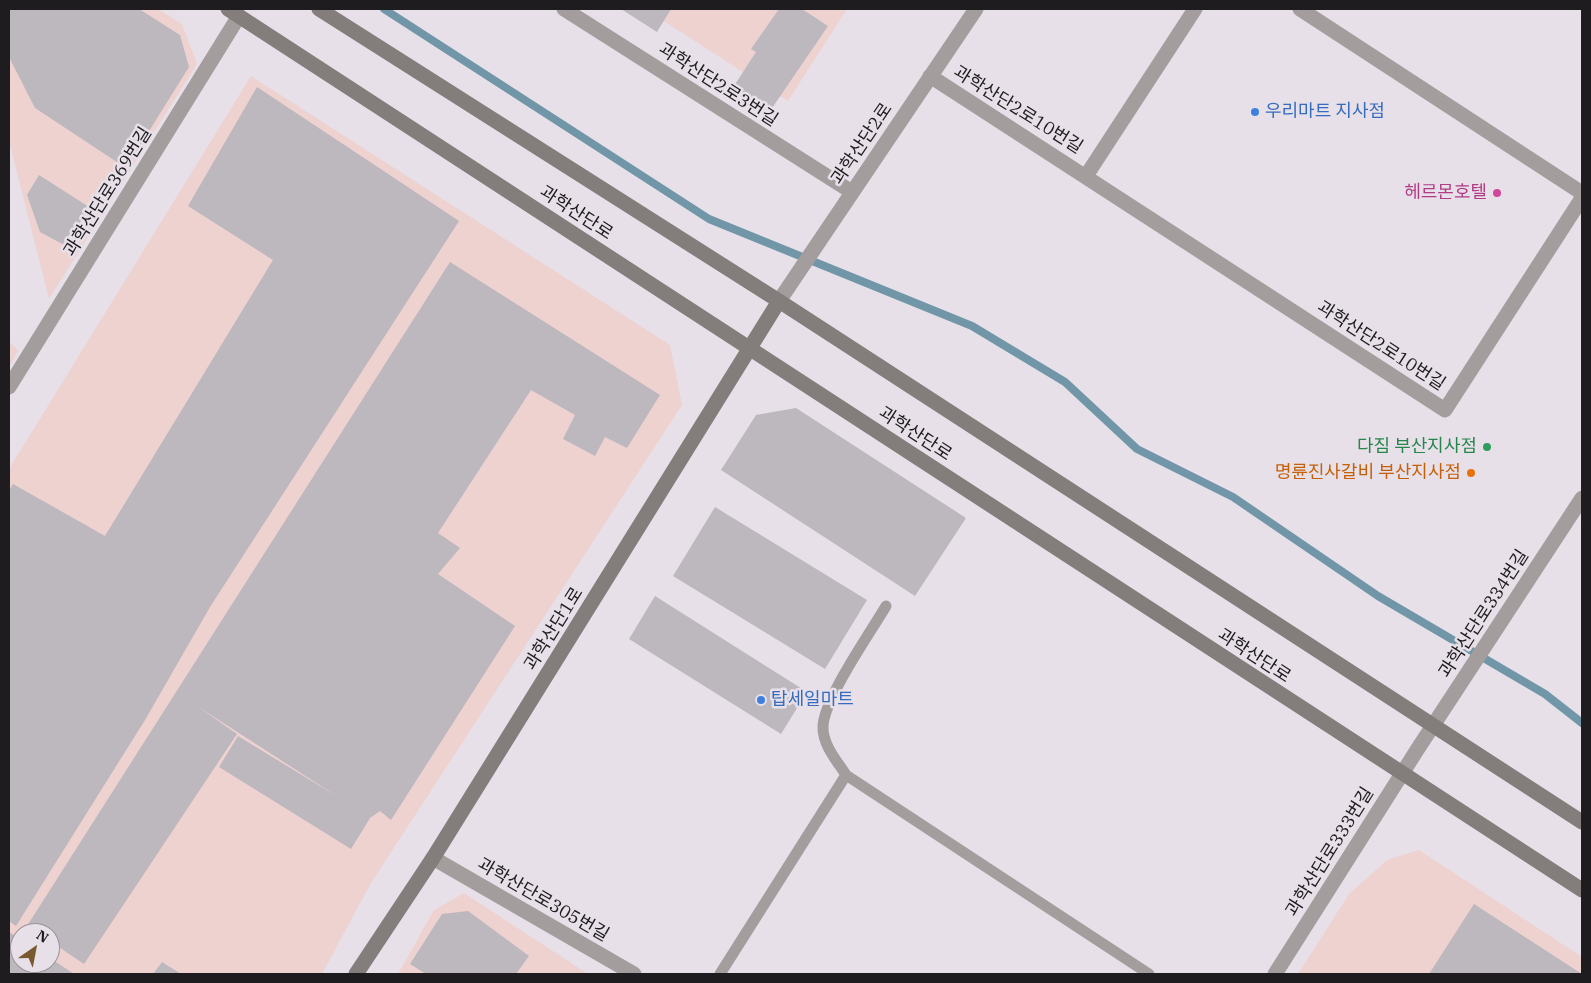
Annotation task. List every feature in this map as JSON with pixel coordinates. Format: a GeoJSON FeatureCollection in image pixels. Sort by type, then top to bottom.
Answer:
{"type":"FeatureCollection","features":[{"type":"Feature","properties":{"kind":"main road","name":"과학산단로"},"geometry":{"type":"LineString","coordinates":[[320,9],[779,301],[1582,822]]}},
{"type":"Feature","properties":{"kind":"main road","name":"과학산단로"},"geometry":{"type":"LineString","coordinates":[[234,12],[1582,890]]}},
{"type":"Feature","properties":{"kind":"main road","name":"과학산단1로"},"geometry":{"type":"LineString","coordinates":[[356,974],[433,858],[751,350],[779,301]]}},
{"type":"Feature","properties":{"kind":"street","name":"과학산단2로3번길"},"geometry":{"type":"LineString","coordinates":[[564,9],[852,192]]}},
{"type":"Feature","properties":{"kind":"street","name":"과학산단2로"},"geometry":{"type":"LineString","coordinates":[[779,301],[976,9]]}},
{"type":"Feature","properties":{"kind":"street","name":"과학산단2로10번길"},"geometry":{"type":"LineString","coordinates":[[1086,176],[1195,9]]}},
{"type":"Feature","properties":{"kind":"street"},"geometry":{"type":"LineString","coordinates":[[1300,9],[1322,15],[1582,193]]}},
{"type":"Feature","properties":{"kind":"street","name":"과학산단로369번길"},"geometry":{"type":"LineString","coordinates":[[9,387],[234,12]]}},
{"type":"Feature","properties":{"kind":"street","name":"과학산단2로10번길"},"geometry":{"type":"LineString","coordinates":[[930,76],[1445,410],[1582,198]]}},
{"type":"Feature","properties":{"kind":"street","name":"과학산단로334번길"},"geometry":{"type":"LineString","coordinates":[[1417,750],[1582,498]]}},
{"type":"Feature","properties":{"kind":"street","name":"과학산단로333번길"},"geometry":{"type":"LineString","coordinates":[[1275,974],[1417,750]]}},
{"type":"Feature","properties":{"kind":"street","name":"과학산단로305번길"},"geometry":{"type":"LineString","coordinates":[[433,858],[634,974]]}},
{"type":"Feature","properties":{"kind":"lane"},"geometry":{"type":"LineString","coordinates":[[886,606],[830,700],[822,726],[825,742],[846,775],[1149,974]]}},
{"type":"Feature","properties":{"kind":"lane"},"geometry":{"type":"LineString","coordinates":[[720,974],[846,775]]}},
{"type":"Feature","properties":{"kind":"shaded area"},"geometry":{"type":"Polygon","coordinates":[[[9,9],[158,9],[182,24],[197,64],[49,299],[9,141],[9,9]]]}},
{"type":"Feature","properties":{"kind":"shaded area"},"geometry":{"type":"Polygon","coordinates":[[[645,9],[847,9],[788,101],[645,9]]]}},
{"type":"Feature","properties":{"kind":"shaded area"},"geometry":{"type":"Polygon","coordinates":[[[251,76],[670,345],[682,405],[371,883],[322,974],[9,974],[9,469],[251,76]]]}},
{"type":"Feature","properties":{"kind":"shaded area"},"geometry":{"type":"Polygon","coordinates":[[[9,341],[18,351],[9,367],[9,341]]]}},
{"type":"Feature","properties":{"kind":"shaded area"},"geometry":{"type":"Polygon","coordinates":[[[1419,850],[1582,957],[1582,974],[1298,974],[1349,894],[1387,860],[1419,850]]]}},
{"type":"Feature","properties":{"kind":"shaded area"},"geometry":{"type":"Polygon","coordinates":[[[464,893],[588,974],[398,974],[434,910],[464,893]]]}},
{"type":"Feature","properties":{"kind":"building"},"geometry":{"type":"Polygon","coordinates":[[[9,9],[139,9],[180,35],[189,67],[126,168],[35,108],[9,57],[9,9]]]}},
{"type":"Feature","properties":{"kind":"building"},"geometry":{"type":"Polygon","coordinates":[[[621,9],[671,9],[657,32],[621,9]]]}},
{"type":"Feature","properties":{"kind":"building"},"geometry":{"type":"Polygon","coordinates":[[[779,9],[802,9],[828,26],[768,114],[732,89],[756,52],[751,49],[779,9]]]}},
{"type":"Feature","properties":{"kind":"building"},"geometry":{"type":"Polygon","coordinates":[[[257,87],[459,221],[210,607],[145,720],[18,923],[12,923],[9,921],[9,491],[13,484],[105,536],[273,260],[188,206],[257,87]]]}},
{"type":"Feature","properties":{"kind":"building"},"geometry":{"type":"Polygon","coordinates":[[[39,175],[89,207],[66,246],[40,232],[27,195],[39,175]]]}},
{"type":"Feature","properties":{"kind":"building"},"geometry":{"type":"Polygon","coordinates":[[[450,262],[660,395],[627,448],[605,437],[595,456],[563,439],[575,415],[531,390],[438,533],[460,548],[438,574],[515,626],[391,820],[380,811],[370,818],[351,849],[219,767],[238,736],[338,797],[197,706],[237,734],[84,964],[60,948],[60,923],[29,923],[450,262]]]}},
{"type":"Feature","properties":{"kind":"building"},"geometry":{"type":"Polygon","coordinates":[[[796,408],[966,518],[915,596],[721,470],[756,415],[796,408]]]}},
{"type":"Feature","properties":{"kind":"building"},"geometry":{"type":"Polygon","coordinates":[[[715,507],[867,600],[825,669],[673,576],[715,507]]]}},
{"type":"Feature","properties":{"kind":"building"},"geometry":{"type":"Polygon","coordinates":[[[655,596],[807,692],[781,734],[629,639],[655,596]]]}},
{"type":"Feature","properties":{"kind":"building"},"geometry":{"type":"Polygon","coordinates":[[[1474,904],[1582,974],[1429,974],[1474,904]]]}},
{"type":"Feature","properties":{"kind":"building"},"geometry":{"type":"Polygon","coordinates":[[[468,911],[529,956],[516,974],[426,974],[410,964],[442,914],[468,911]]]}},
{"type":"Feature","properties":{"kind":"building"},"geometry":{"type":"Polygon","coordinates":[[[9,932],[10,973],[60,973],[60,965],[74,974],[9,974],[9,932]]]}},
{"type":"Feature","properties":{"kind":"building"},"geometry":{"type":"Polygon","coordinates":[[[162,962],[181,974],[153,974],[162,962]]]}},
{"type":"Feature","properties":{"kind":"waterway"},"geometry":{"type":"LineString","coordinates":[[384,9],[709,219],[972,326],[1065,382],[1137,449],[1233,497],[1378,596],[1545,694],[1582,723]]}},
{"type":"Feature","properties":{"kind":"place","name":"우리마트 지사점"},"geometry":{"type":"Point","coordinates":[1255,112]}},
{"type":"Feature","properties":{"kind":"place","name":"헤르몬호텔"},"geometry":{"type":"Point","coordinates":[1497,193]}},
{"type":"Feature","properties":{"kind":"place","name":"다짐 부산지사점"},"geometry":{"type":"Point","coordinates":[1487,447]}},
{"type":"Feature","properties":{"kind":"place","name":"명륜진사갈비 부산지사점"},"geometry":{"type":"Point","coordinates":[1471,473]}},
{"type":"Feature","properties":{"kind":"place","name":"탑세일마트"},"geometry":{"type":"Point","coordinates":[761,700]}}]}
